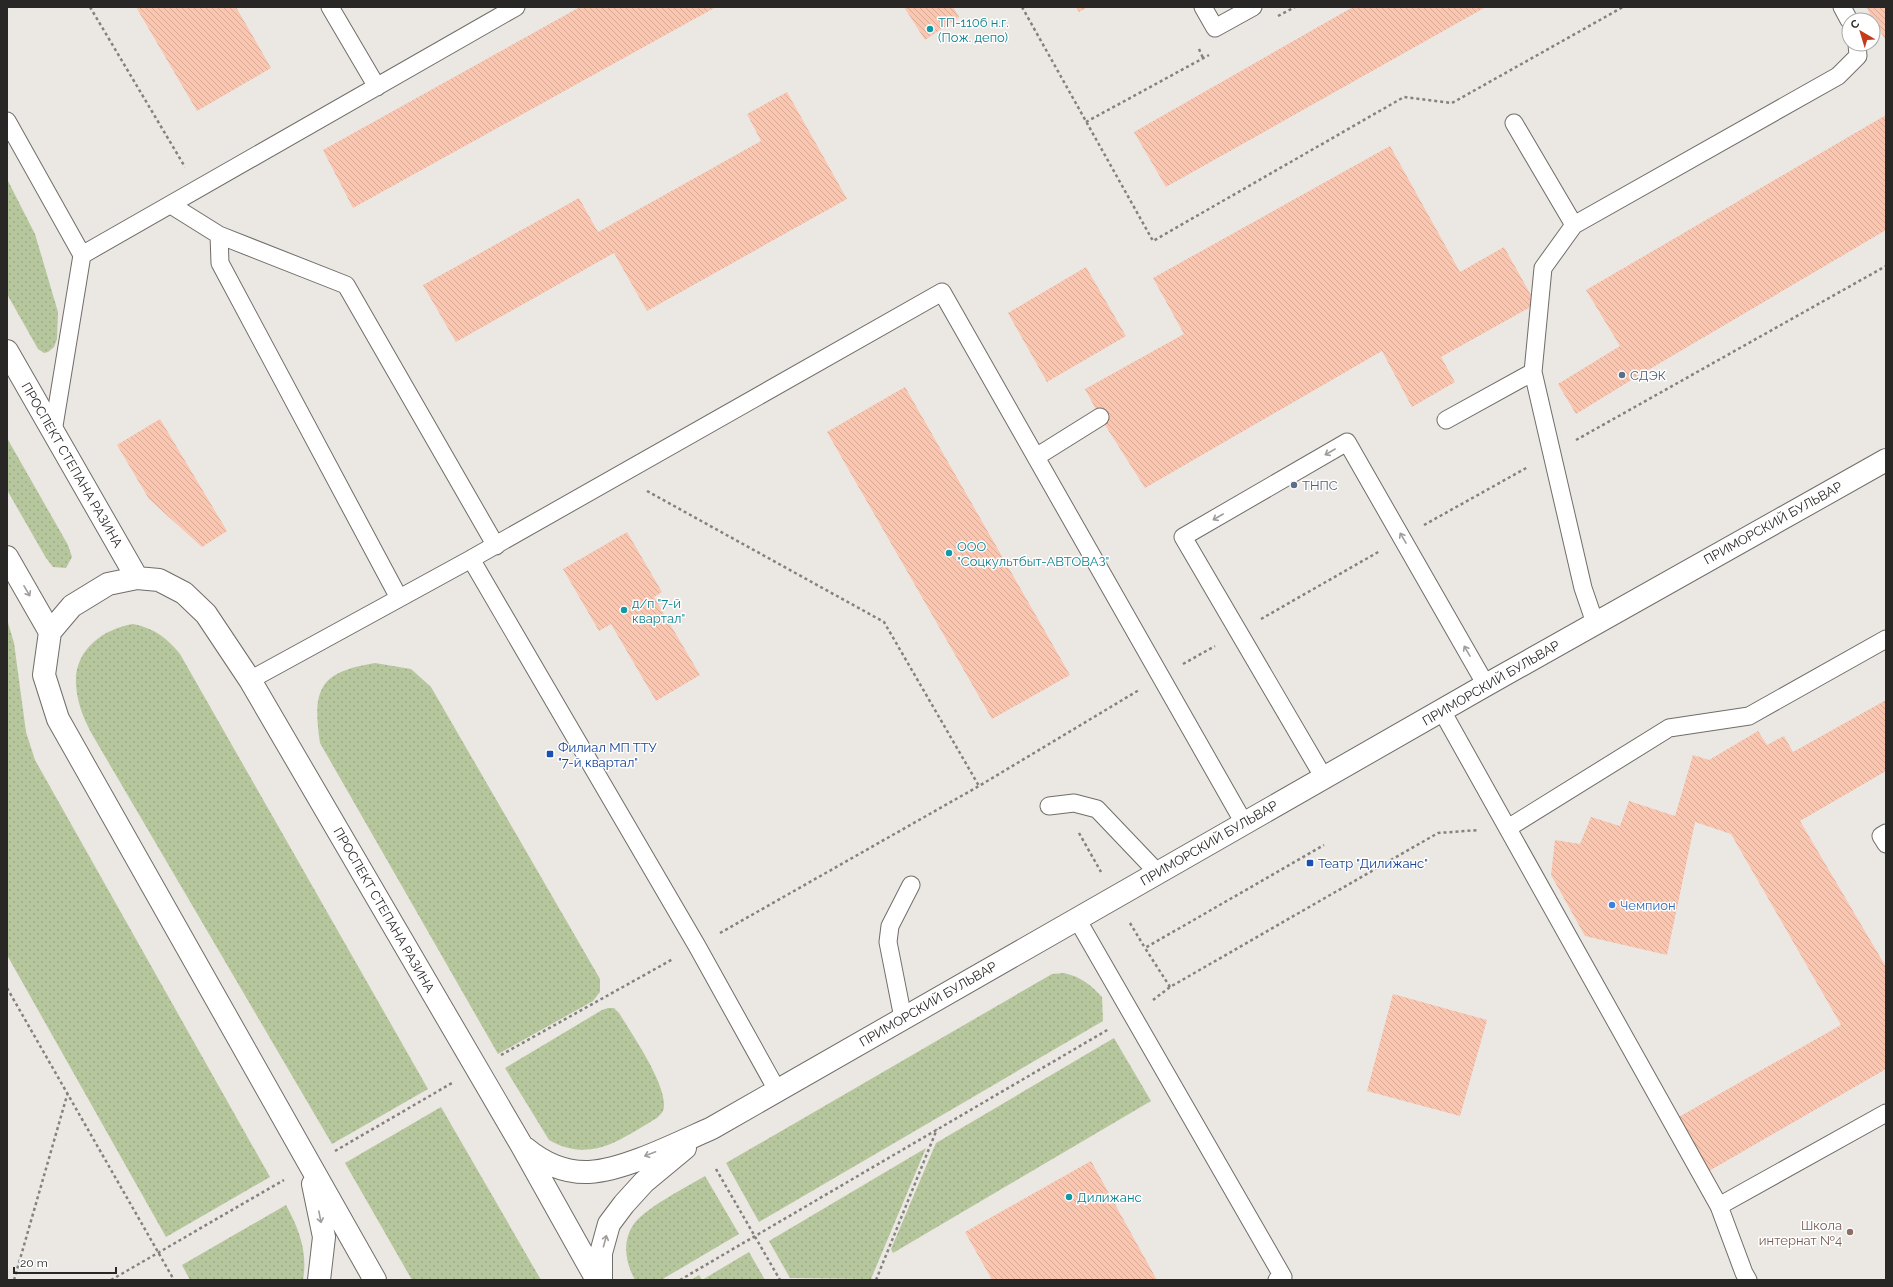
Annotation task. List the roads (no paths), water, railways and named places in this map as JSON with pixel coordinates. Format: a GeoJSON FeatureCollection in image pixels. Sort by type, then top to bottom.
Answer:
{"type":"FeatureCollection","features":[{"type":"Feature","properties":{"kind":"main road","name":"ПРОСПЕКТ СТЕПАНА РАЗИНА"},"geometry":{"type":"LineString","coordinates":[[7,351],[137,578]]}},
{"type":"Feature","properties":{"kind":"main road","name":"ПРИМОРСКИЙ БУЛЬВАР"},"geometry":{"type":"LineString","coordinates":[[522,1146],[539,1159],[558,1168],[588,1172],[614,1167],[650,1155],[712,1128],[1486,685],[1886,460]]}},
{"type":"Feature","properties":{"kind":"main road"},"geometry":{"type":"LineString","coordinates":[[7,557],[50,632],[44,675],[58,719],[375,1280]]}},
{"type":"Feature","properties":{"kind":"main road","name":"ПРОСПЕКТ СТЕПАНА РАЗИНА"},"geometry":{"type":"LineString","coordinates":[[50,632],[72,606],[78,602],[108,584],[137,578],[159,580],[184,593],[206,614],[250,680],[522,1146],[597,1280]]}},
{"type":"Feature","properties":{"kind":"main road"},"geometry":{"type":"LineString","coordinates":[[601,1280],[601,1253],[609,1224],[624,1204],[644,1182],[712,1128]]}},
{"type":"Feature","properties":{"kind":"main road"},"geometry":{"type":"LineString","coordinates":[[310,1165],[324,1237],[318,1280]]}},
{"type":"Feature","properties":{"kind":"lane"},"geometry":{"type":"LineString","coordinates":[[330,7],[377,87]]}},
{"type":"Feature","properties":{"kind":"lane"},"geometry":{"type":"LineString","coordinates":[[82,255],[516,7]]}},
{"type":"Feature","properties":{"kind":"lane"},"geometry":{"type":"LineString","coordinates":[[1203,7],[1215,28],[1253,7]]}},
{"type":"Feature","properties":{"kind":"lane"},"geometry":{"type":"LineString","coordinates":[[1595,623],[1583,588],[1533,372],[1543,268],[1574,224],[1838,76],[1858,56],[1857,52]]}},
{"type":"Feature","properties":{"kind":"lane"},"geometry":{"type":"LineString","coordinates":[[7,121],[82,255],[53,432]]}},
{"type":"Feature","properties":{"kind":"lane"},"geometry":{"type":"LineString","coordinates":[[1514,123],[1574,224]]}},
{"type":"Feature","properties":{"kind":"lane"},"geometry":{"type":"LineString","coordinates":[[171,205],[219,235],[346,285],[496,546]]}},
{"type":"Feature","properties":{"kind":"lane"},"geometry":{"type":"LineString","coordinates":[[219,235],[220,263],[398,598]]}},
{"type":"Feature","properties":{"kind":"lane"},"geometry":{"type":"LineString","coordinates":[[250,680],[398,598],[496,546],[942,292],[1244,823]]}},
{"type":"Feature","properties":{"kind":"lane"},"geometry":{"type":"LineString","coordinates":[[1446,420],[1533,372]]}},
{"type":"Feature","properties":{"kind":"lane"},"geometry":{"type":"LineString","coordinates":[[1036,457],[1100,418]]}},
{"type":"Feature","properties":{"kind":"lane"},"geometry":{"type":"LineString","coordinates":[[1324,778],[1183,537],[1347,442],[1486,685]]}},
{"type":"Feature","properties":{"kind":"lane"},"geometry":{"type":"LineString","coordinates":[[471,560],[697,946],[777,1090]]}},
{"type":"Feature","properties":{"kind":"lane"},"geometry":{"type":"LineString","coordinates":[[1508,828],[1669,728],[1748,716],[1886,638]]}},
{"type":"Feature","properties":{"kind":"lane"},"geometry":{"type":"LineString","coordinates":[[1442,711],[1719,1206],[1748,1280]]}},
{"type":"Feature","properties":{"kind":"lane"},"geometry":{"type":"LineString","coordinates":[[1049,806],[1074,803],[1097,809],[1158,872]]}},
{"type":"Feature","properties":{"kind":"lane"},"geometry":{"type":"LineString","coordinates":[[1886,833],[1881,836],[1886,844]]}},
{"type":"Feature","properties":{"kind":"lane"},"geometry":{"type":"LineString","coordinates":[[903,1018],[888,942],[890,926],[911,885]]}},
{"type":"Feature","properties":{"kind":"lane"},"geometry":{"type":"LineString","coordinates":[[1077,919],[1282,1279]]}},
{"type":"Feature","properties":{"kind":"lane"},"geometry":{"type":"LineString","coordinates":[[1719,1206],[1886,1113]]}},
{"type":"Feature","properties":{"kind":"place","name":"ТП-1106 н.г. (Пож. депо)"},"geometry":{"type":"Point","coordinates":[930,29]}},
{"type":"Feature","properties":{"kind":"place","name":"СДЭК"},"geometry":{"type":"Point","coordinates":[1622,375]}},
{"type":"Feature","properties":{"kind":"place","name":"ТНПС"},"geometry":{"type":"Point","coordinates":[1294,485]}},
{"type":"Feature","properties":{"kind":"place","name":"ООО \"Соцкультбыт-АВТОВАЗ\""},"geometry":{"type":"Point","coordinates":[949,553]}},
{"type":"Feature","properties":{"kind":"place","name":"д/п \"7-й квартал\""},"geometry":{"type":"Point","coordinates":[624,610]}},
{"type":"Feature","properties":{"kind":"place","name":"Филиал МП ТТУ \"7-й квартал\""},"geometry":{"type":"Point","coordinates":[550,754]}},
{"type":"Feature","properties":{"kind":"place","name":"Театр \"Дилижанс\""},"geometry":{"type":"Point","coordinates":[1310,863]}},
{"type":"Feature","properties":{"kind":"place","name":"Чемпион"},"geometry":{"type":"Point","coordinates":[1612,905]}},
{"type":"Feature","properties":{"kind":"place","name":"Дилижанс"},"geometry":{"type":"Point","coordinates":[1069,1197]}},
{"type":"Feature","properties":{"kind":"place","name":"Школа интернат №4"},"geometry":{"type":"Point","coordinates":[1850,1232]}}]}
